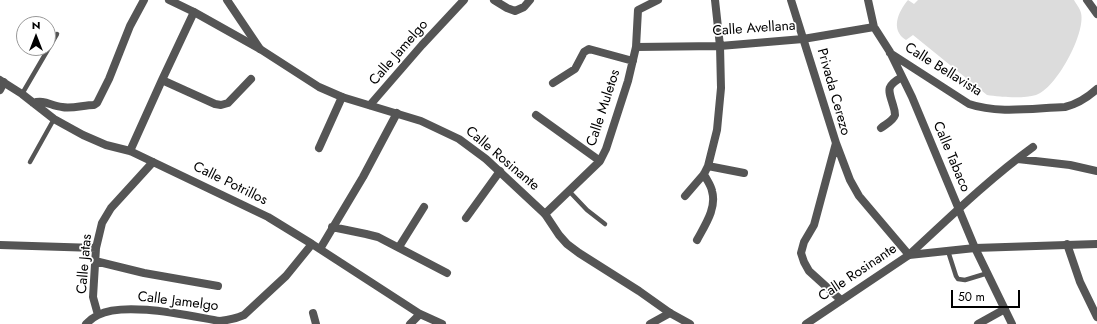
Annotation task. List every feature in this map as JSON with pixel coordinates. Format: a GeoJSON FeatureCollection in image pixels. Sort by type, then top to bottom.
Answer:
{"type":"FeatureCollection","features":[{"type":"Feature","properties":{"kind":"street"},"geometry":{"type":"LineString","coordinates":[[33,103],[45,102],[62,108],[94,105],[97,103],[109,79],[130,26],[144,0]]}},
{"type":"Feature","properties":{"kind":"street"},"geometry":{"type":"LineString","coordinates":[[169,0],[194,12],[260,49]]}},
{"type":"Feature","properties":{"kind":"street","name":"Calle Rosinante"},"geometry":{"type":"LineString","coordinates":[[228,0],[260,49],[319,87],[342,97],[420,120],[459,139],[474,149],[545,214],[559,235],[568,244],[593,263],[639,290],[670,313],[690,324]]}},
{"type":"Feature","properties":{"kind":"street","name":"Calle Jamelgo"},"geometry":{"type":"LineString","coordinates":[[370,105],[422,45],[464,0]]}},
{"type":"Feature","properties":{"kind":"street"},"geometry":{"type":"LineString","coordinates":[[494,0],[507,8],[516,11],[524,7],[530,0]]}},
{"type":"Feature","properties":{"kind":"street","name":"Calle Muletos"},"geometry":{"type":"LineString","coordinates":[[545,214],[600,161],[606,148],[628,81],[636,47],[638,10],[641,7],[658,0]]}},
{"type":"Feature","properties":{"kind":"street"},"geometry":{"type":"LineString","coordinates":[[685,196],[704,174],[708,166],[717,130],[721,88],[720,46],[715,0]]}},
{"type":"Feature","properties":{"kind":"street","name":"Privada Cerezo"},"geometry":{"type":"LineString","coordinates":[[791,0],[836,143],[814,225],[804,242],[802,253],[804,262],[809,271],[841,300]]}},
{"type":"Feature","properties":{"kind":"street","name":"Calle Tabaco"},"geometry":{"type":"LineString","coordinates":[[868,0],[874,27],[890,52],[912,97],[975,248],[1012,324]]}},
{"type":"Feature","properties":{"kind":"street"},"geometry":{"type":"LineString","coordinates":[[1087,0],[1097,14]]}},
{"type":"Feature","properties":{"kind":"street"},"geometry":{"type":"LineString","coordinates":[[130,151],[194,12]]}},
{"type":"Feature","properties":{"kind":"street","name":"Calle Avellana"},"geometry":{"type":"LineString","coordinates":[[636,47],[720,46],[803,39],[874,27]]}},
{"type":"Feature","properties":{"kind":"street"},"geometry":{"type":"LineString","coordinates":[[553,83],[575,68],[585,51],[591,49],[633,61]]}},
{"type":"Feature","properties":{"kind":"street","name":"Calle Bellavista"},"geometry":{"type":"LineString","coordinates":[[890,52],[969,104],[982,108],[994,110],[1065,107],[1074,105],[1086,99],[1097,89]]}},
{"type":"Feature","properties":{"kind":"street"},"geometry":{"type":"LineString","coordinates":[[881,128],[892,120],[895,115],[895,110],[889,93],[889,87],[892,83],[902,77]]}},
{"type":"Feature","properties":{"kind":"street"},"geometry":{"type":"LineString","coordinates":[[162,80],[215,104],[221,105],[228,103],[251,79]]}},
{"type":"Feature","properties":{"kind":"street"},"geometry":{"type":"LineString","coordinates":[[0,90],[2,81]]}},
{"type":"Feature","properties":{"kind":"street","name":"Calle Potrillos"},"geometry":{"type":"LineString","coordinates":[[2,81],[22,94],[54,119],[83,135],[106,145],[130,151],[268,217],[420,314],[442,324]]}},
{"type":"Feature","properties":{"kind":"street"},"geometry":{"type":"LineString","coordinates":[[319,148],[342,97]]}},
{"type":"Feature","properties":{"kind":"street"},"geometry":{"type":"LineString","coordinates":[[320,249],[363,177],[397,113]]}},
{"type":"Feature","properties":{"kind":"street"},"geometry":{"type":"LineString","coordinates":[[536,115],[600,161]]}},
{"type":"Feature","properties":{"kind":"street"},"geometry":{"type":"LineString","coordinates":[[836,143],[850,180],[859,196],[909,255],[958,209],[1033,147]]}},
{"type":"Feature","properties":{"kind":"street"},"geometry":{"type":"LineString","coordinates":[[1018,159],[1063,164],[1097,171]]}},
{"type":"Feature","properties":{"kind":"street","name":"Calle Jatas"},"geometry":{"type":"LineString","coordinates":[[98,315],[93,297],[96,248],[102,223],[111,208],[153,162]]}},
{"type":"Feature","properties":{"kind":"street"},"geometry":{"type":"LineString","coordinates":[[708,166],[744,173]]}},
{"type":"Feature","properties":{"kind":"street"},"geometry":{"type":"LineString","coordinates":[[466,218],[500,172]]}},
{"type":"Feature","properties":{"kind":"street"},"geometry":{"type":"LineString","coordinates":[[697,240],[711,212],[714,200],[712,190],[704,174]]}},
{"type":"Feature","properties":{"kind":"street"},"geometry":{"type":"LineString","coordinates":[[399,247],[424,207]]}},
{"type":"Feature","properties":{"kind":"street"},"geometry":{"type":"LineString","coordinates":[[332,227],[378,237],[447,273]]}},
{"type":"Feature","properties":{"kind":"street","name":"Calle Jamelgo"},"geometry":{"type":"LineString","coordinates":[[86,324],[98,315],[118,310],[136,309],[220,321],[237,318],[244,315],[286,276],[312,244]]}},
{"type":"Feature","properties":{"kind":"street"},"geometry":{"type":"LineString","coordinates":[[1067,244],[1080,282],[1097,317]]}},
{"type":"Feature","properties":{"kind":"street","name":"Calle Rosinante"},"geometry":{"type":"LineString","coordinates":[[806,324],[909,255],[975,248],[1097,244]]}},
{"type":"Feature","properties":{"kind":"street"},"geometry":{"type":"LineString","coordinates":[[0,245],[96,248]]}},
{"type":"Feature","properties":{"kind":"street"},"geometry":{"type":"LineString","coordinates":[[95,261],[144,273],[218,286]]}},
{"type":"Feature","properties":{"kind":"street"},"geometry":{"type":"LineString","coordinates":[[978,324],[1004,309]]}},
{"type":"Feature","properties":{"kind":"street"},"geometry":{"type":"LineString","coordinates":[[313,313],[316,324]]}},
{"type":"Feature","properties":{"kind":"street"},"geometry":{"type":"LineString","coordinates":[[650,324],[670,313]]}},
{"type":"Feature","properties":{"kind":"street"},"geometry":{"type":"LineString","coordinates":[[410,324],[420,314]]}},
{"type":"Feature","properties":{"kind":"lane"},"geometry":{"type":"LineString","coordinates":[[22,94],[57,34]]}},
{"type":"Feature","properties":{"kind":"lane"},"geometry":{"type":"LineString","coordinates":[[30,162],[54,119]]}},
{"type":"Feature","properties":{"kind":"lane"},"geometry":{"type":"LineString","coordinates":[[569,191],[587,210],[605,224]]}},
{"type":"Feature","properties":{"kind":"lane"},"geometry":{"type":"LineString","coordinates":[[948,251],[958,279],[965,280],[988,273]]}},
{"type":"Feature","properties":{"kind":"shaded area"},"geometry":{"type":"Polygon","coordinates":[[[908,0],[914,4],[918,0],[1074,0],[1081,13],[1081,22],[1079,33],[1068,59],[1060,72],[1044,91],[1036,95],[1025,97],[992,96],[987,95],[913,35],[906,40],[901,36],[898,31],[897,21],[901,10],[908,0]]]}}]}
